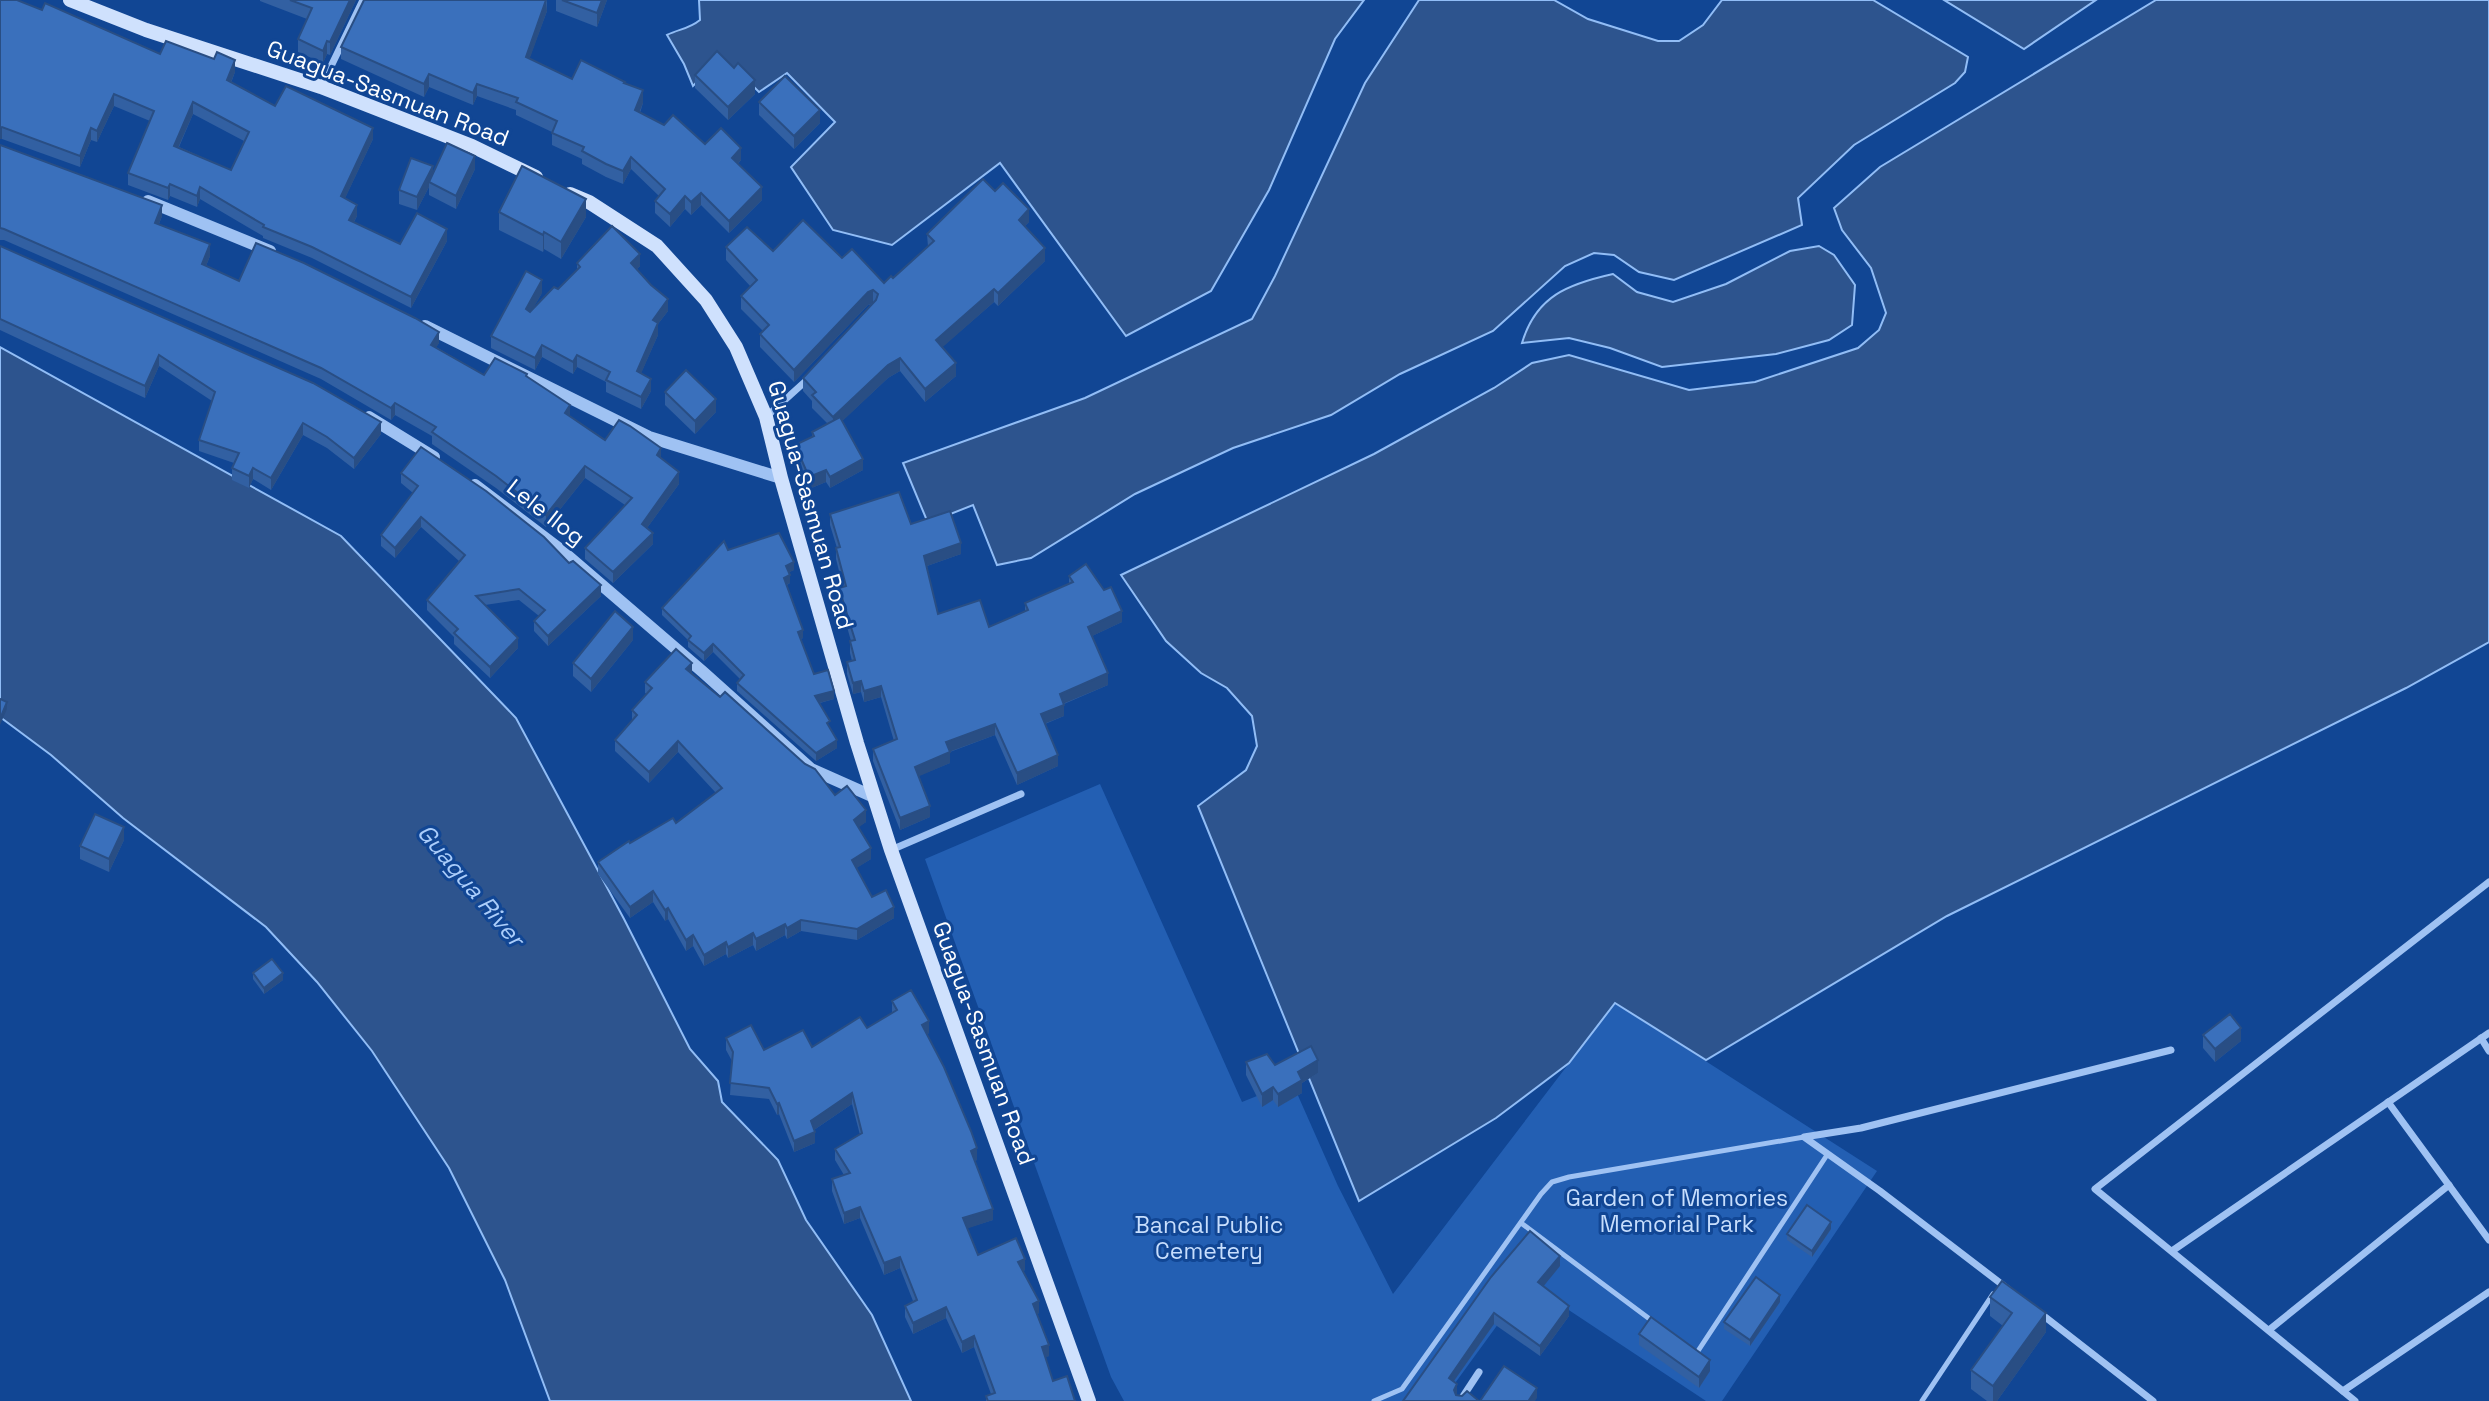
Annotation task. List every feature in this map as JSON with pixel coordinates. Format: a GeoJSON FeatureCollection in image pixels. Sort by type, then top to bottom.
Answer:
{"type":"FeatureCollection","features":[{"type":"Feature","properties":{"kind":"main road","name":"Guagua-Sasmuan Road"},"geometry":{"type":"LineString","coordinates":[[70,0],[146,30],[321,87],[471,146],[589,202],[657,246],[706,300],[736,347],[766,417],[856,743],[891,850],[1088,1401]]}},
{"type":"Feature","properties":{"kind":"street"},"geometry":{"type":"LineString","coordinates":[[321,87],[363,0]]}},
{"type":"Feature","properties":{"kind":"street"},"geometry":{"type":"LineString","coordinates":[[134,196],[283,256]]}},
{"type":"Feature","properties":{"kind":"street"},"geometry":{"type":"LineString","coordinates":[[413,320],[649,437],[781,478]]}},
{"type":"Feature","properties":{"kind":"street"},"geometry":{"type":"LineString","coordinates":[[766,417],[818,368]]}},
{"type":"Feature","properties":{"kind":"street"},"geometry":{"type":"LineString","coordinates":[[363,414],[441,461]]}},
{"type":"Feature","properties":{"kind":"street","name":"Lele Ilog"},"geometry":{"type":"LineString","coordinates":[[461,475],[561,550],[704,672],[811,769],[874,797]]}},
{"type":"Feature","properties":{"kind":"street"},"geometry":{"type":"LineString","coordinates":[[891,850],[1020,794]]}},
{"type":"Feature","properties":{"kind":"street"},"geometry":{"type":"LineString","coordinates":[[2356,1401],[2095,1189],[2489,882]]}},
{"type":"Feature","properties":{"kind":"street"},"geometry":{"type":"LineString","coordinates":[[2172,1251],[2489,1033]]}},
{"type":"Feature","properties":{"kind":"street"},"geometry":{"type":"LineString","coordinates":[[2481,1038],[2489,1051]]}},
{"type":"Feature","properties":{"kind":"street"},"geometry":{"type":"LineString","coordinates":[[1804,1137],[1861,1128],[2171,1050]]}},
{"type":"Feature","properties":{"kind":"street"},"geometry":{"type":"LineString","coordinates":[[2388,1102],[2489,1240]]}},
{"type":"Feature","properties":{"kind":"street"},"geometry":{"type":"LineString","coordinates":[[1804,1137],[1880,1191],[2012,1292]]}},
{"type":"Feature","properties":{"kind":"street"},"geometry":{"type":"LineString","coordinates":[[2269,1330],[2449,1185]]}},
{"type":"Feature","properties":{"kind":"street"},"geometry":{"type":"LineString","coordinates":[[2343,1391],[2489,1292]]}},
{"type":"Feature","properties":{"kind":"street"},"geometry":{"type":"LineString","coordinates":[[2033,1308],[2153,1401]]}},
{"type":"Feature","properties":{"kind":"street"},"geometry":{"type":"LineString","coordinates":[[1460,1401],[1479,1373]]}},
{"type":"Feature","properties":{"kind":"lane"},"geometry":{"type":"LineString","coordinates":[[1374,1401],[1402,1389],[1552,1182],[1804,1137]]}},
{"type":"Feature","properties":{"kind":"lane"},"geometry":{"type":"LineString","coordinates":[[1685,1346],[1696,1354],[1827,1154]]}},
{"type":"Feature","properties":{"kind":"lane"},"geometry":{"type":"LineString","coordinates":[[1521,1223],[1663,1329]]}},
{"type":"Feature","properties":{"kind":"lane"},"geometry":{"type":"LineString","coordinates":[[1922,1401],[2001,1283]]}},
{"type":"Feature","properties":{"kind":"green space"},"geometry":{"type":"Polygon","coordinates":[[[1100,784],[1242,1102],[1292,1082],[1338,1186],[1393,1294],[1615,1003],[1877,1171],[1722,1401],[1706,1401],[1528,1283],[1442,1401],[1124,1401],[1111,1377],[925,859],[1100,784]]]}},
{"type":"Feature","properties":{"kind":"water"},"geometry":{"type":"Polygon","coordinates":[[[699,0],[1364,0],[1335,39],[1269,190],[1211,291],[1126,336],[1000,163],[892,245],[833,230],[791,167],[835,122],[787,73],[759,92],[740,73],[718,60],[693,86],[667,35],[700,20],[699,0]]]}},
{"type":"Feature","properties":{"kind":"water"},"geometry":{"type":"Polygon","coordinates":[[[1419,0],[1554,0],[1588,19],[1658,41],[1679,41],[1703,25],[1722,0],[1873,0],[1968,57],[1965,72],[1955,83],[1854,145],[1798,198],[1802,225],[1674,280],[1639,272],[1614,255],[1594,253],[1565,266],[1493,331],[1400,374],[1331,415],[1233,448],[1135,494],[1031,558],[997,565],[973,505],[928,523],[903,463],[1085,398],[1252,319],[1275,276],[1365,83],[1419,0]]]}},
{"type":"Feature","properties":{"kind":"water"},"geometry":{"type":"Polygon","coordinates":[[[1944,0],[2096,0],[2024,49],[1944,0]]]}},
{"type":"Feature","properties":{"kind":"water"},"geometry":{"type":"Polygon","coordinates":[[[2156,0],[2489,0],[2489,642],[2406,688],[1947,916],[1706,1060],[1615,1003],[1569,1063],[1496,1118],[1359,1201],[1198,806],[1246,770],[1257,746],[1252,716],[1227,688],[1201,673],[1166,641],[1121,575],[1374,454],[1494,388],[1532,363],[1569,355],[1689,390],[1755,382],[1858,348],[1879,330],[1886,313],[1871,268],[1842,230],[1834,208],[1880,167],[2156,0]]]}},
{"type":"Feature","properties":{"kind":"water"},"geometry":{"type":"Polygon","coordinates":[[[1819,246],[1834,255],[1855,285],[1852,325],[1829,340],[1776,354],[1662,367],[1610,348],[1569,338],[1522,343],[1528,327],[1545,303],[1582,282],[1613,274],[1637,292],[1673,302],[1726,284],[1790,251],[1819,246]]]}},
{"type":"Feature","properties":{"kind":"water","name":"Guagua River"},"geometry":{"type":"Polygon","coordinates":[[[0,347],[341,536],[516,718],[690,1049],[718,1081],[722,1102],[778,1160],[806,1220],[872,1315],[911,1401],[550,1401],[505,1280],[449,1168],[372,1051],[317,982],[266,927],[123,818],[51,755],[0,717],[0,347]]]}},
{"type":"Feature","properties":{"kind":"building"},"geometry":{"type":"Polygon","coordinates":[[[0,0],[17,0],[42,10],[45,3],[160,54],[166,41],[214,59],[217,52],[235,60],[227,80],[275,106],[286,86],[373,128],[341,196],[357,205],[349,220],[400,244],[417,213],[447,229],[411,297],[312,247],[263,227],[264,225],[200,187],[197,196],[170,184],[168,188],[128,173],[154,111],[114,94],[97,131],[91,128],[80,156],[0,128],[0,0]],[[193,102],[174,146],[231,170],[249,132],[193,102]]]}},
{"type":"Feature","properties":{"kind":"building"},"geometry":{"type":"Polygon","coordinates":[[[290,0],[350,0],[323,51],[298,39],[312,8],[290,0]]]}},
{"type":"Feature","properties":{"kind":"building"},"geometry":{"type":"Polygon","coordinates":[[[364,0],[546,0],[526,57],[572,79],[581,60],[643,90],[635,110],[664,125],[673,115],[705,144],[721,128],[741,148],[732,158],[762,187],[729,221],[701,193],[691,202],[685,196],[670,214],[655,201],[665,189],[631,157],[623,171],[606,164],[582,151],[584,147],[552,133],[557,121],[516,102],[518,98],[477,84],[473,93],[429,74],[424,84],[341,47],[364,0]]]}},
{"type":"Feature","properties":{"kind":"building"},"geometry":{"type":"Polygon","coordinates":[[[562,0],[602,0],[597,13],[562,0]]]}},
{"type":"Feature","properties":{"kind":"building"},"geometry":{"type":"Polygon","coordinates":[[[717,51],[734,68],[738,63],[755,80],[728,107],[695,75],[717,51]]]}},
{"type":"Feature","properties":{"kind":"building"},"geometry":{"type":"Polygon","coordinates":[[[785,76],[820,110],[794,136],[759,102],[785,76]]]}},
{"type":"Feature","properties":{"kind":"building"},"geometry":{"type":"Polygon","coordinates":[[[447,143],[475,156],[456,196],[429,182],[447,143]]]}},
{"type":"Feature","properties":{"kind":"building"},"geometry":{"type":"Polygon","coordinates":[[[0,145],[162,205],[155,223],[210,244],[202,264],[239,281],[256,243],[304,263],[415,318],[439,332],[431,345],[484,375],[495,358],[527,374],[526,376],[570,405],[565,413],[605,440],[619,420],[630,426],[661,448],[657,455],[679,472],[642,524],[653,533],[613,572],[585,548],[632,498],[585,466],[546,515],[432,432],[436,427],[395,403],[391,408],[321,368],[0,228],[0,145]]]}},
{"type":"Feature","properties":{"kind":"building"},"geometry":{"type":"Polygon","coordinates":[[[411,158],[433,166],[417,197],[399,190],[411,158]]]}},
{"type":"Feature","properties":{"kind":"building"},"geometry":{"type":"Polygon","coordinates":[[[522,166],[586,199],[561,242],[499,212],[522,166]]]}},
{"type":"Feature","properties":{"kind":"building"},"geometry":{"type":"Polygon","coordinates":[[[983,179],[995,191],[1003,183],[1029,209],[1019,220],[1045,248],[998,293],[994,289],[936,340],[956,363],[925,389],[900,358],[888,365],[833,417],[812,395],[816,392],[803,378],[876,300],[878,294],[873,290],[868,292],[794,370],[760,334],[769,325],[741,296],[757,280],[726,247],[747,227],[773,251],[803,220],[842,258],[852,249],[884,283],[934,241],[927,234],[983,179]]]}},
{"type":"Feature","properties":{"kind":"building"},"geometry":{"type":"Polygon","coordinates":[[[612,226],[640,254],[631,263],[668,299],[653,320],[658,323],[637,371],[651,379],[641,397],[606,380],[610,372],[577,355],[573,362],[542,345],[535,358],[491,336],[526,271],[542,280],[526,309],[530,312],[554,287],[558,289],[580,267],[577,263],[612,226]]]}},
{"type":"Feature","properties":{"kind":"building"},"geometry":{"type":"Polygon","coordinates":[[[0,246],[313,383],[381,422],[354,458],[303,423],[271,478],[253,468],[249,476],[232,468],[239,453],[199,440],[215,392],[159,355],[145,386],[0,319],[0,246]]]}},
{"type":"Feature","properties":{"kind":"building"},"geometry":{"type":"Polygon","coordinates":[[[686,370],[716,399],[695,421],[665,392],[686,370]]]}},
{"type":"Feature","properties":{"kind":"building"},"geometry":{"type":"Polygon","coordinates":[[[840,417],[863,459],[830,477],[826,470],[809,477],[795,445],[814,436],[812,432],[840,417]]]}},
{"type":"Feature","properties":{"kind":"building"},"geometry":{"type":"Polygon","coordinates":[[[421,447],[486,491],[544,537],[569,563],[573,561],[601,585],[548,636],[534,621],[545,610],[519,589],[476,596],[518,638],[490,667],[454,633],[458,629],[427,600],[465,555],[421,517],[395,548],[381,535],[418,486],[401,473],[421,447]]]}},
{"type":"Feature","properties":{"kind":"building"},"geometry":{"type":"Polygon","coordinates":[[[899,492],[911,524],[950,511],[961,543],[924,556],[938,614],[980,600],[989,627],[1028,610],[1025,603],[1073,582],[1069,576],[1086,564],[1104,590],[1111,587],[1122,611],[1088,627],[1108,673],[1060,694],[1064,705],[1041,714],[1058,755],[1017,773],[995,724],[946,742],[950,752],[915,767],[930,806],[900,818],[873,749],[897,739],[881,686],[864,691],[861,681],[853,683],[847,662],[855,660],[850,641],[855,640],[839,588],[846,586],[836,548],[840,547],[830,514],[899,492]]]}},
{"type":"Feature","properties":{"kind":"building"},"geometry":{"type":"Polygon","coordinates":[[[779,533],[794,562],[786,566],[790,575],[784,578],[803,630],[798,632],[814,674],[828,670],[834,691],[815,696],[830,721],[827,723],[837,740],[816,753],[737,683],[744,675],[713,644],[704,653],[688,640],[691,636],[662,608],[724,541],[728,550],[779,533]]]}},
{"type":"Feature","properties":{"kind":"building"},"geometry":{"type":"Polygon","coordinates":[[[615,611],[633,627],[591,679],[573,663],[615,611]]]}},
{"type":"Feature","properties":{"kind":"building"},"geometry":{"type":"Polygon","coordinates":[[[676,649],[692,663],[686,669],[720,697],[725,692],[805,764],[815,769],[835,795],[847,786],[866,810],[854,820],[871,848],[852,860],[872,897],[886,890],[894,907],[857,929],[801,920],[787,928],[785,924],[756,939],[753,933],[728,947],[726,942],[704,955],[693,935],[686,940],[668,908],[665,910],[653,891],[630,907],[598,862],[629,841],[630,843],[673,818],[676,823],[722,788],[678,741],[649,772],[615,740],[637,715],[632,710],[652,688],[645,682],[676,649]]]}},
{"type":"Feature","properties":{"kind":"building"},"geometry":{"type":"Polygon","coordinates":[[[0,699],[7,702],[0,719],[0,699]]]}},
{"type":"Feature","properties":{"kind":"building"},"geometry":{"type":"Polygon","coordinates":[[[95,814],[124,827],[109,859],[80,846],[95,814]]]}},
{"type":"Feature","properties":{"kind":"building"},"geometry":{"type":"Polygon","coordinates":[[[272,959],[283,973],[264,988],[253,973],[272,959]]]}},
{"type":"Feature","properties":{"kind":"building"},"geometry":{"type":"Polygon","coordinates":[[[911,990],[929,1021],[922,1025],[944,1067],[971,1131],[977,1148],[971,1151],[993,1209],[963,1218],[978,1255],[1016,1238],[1025,1259],[1018,1262],[1039,1301],[1033,1304],[1049,1345],[1042,1347],[1053,1381],[1067,1376],[1075,1401],[988,1401],[986,1396],[995,1393],[974,1336],[962,1342],[946,1307],[913,1323],[905,1306],[917,1300],[900,1257],[884,1263],[860,1207],[844,1213],[832,1179],[850,1173],[835,1149],[862,1133],[852,1093],[811,1121],[815,1132],[794,1141],[779,1103],[777,1104],[769,1088],[730,1083],[733,1052],[726,1038],[751,1025],[764,1050],[803,1030],[812,1047],[860,1017],[867,1028],[897,1010],[892,1001],[911,990]]]}},
{"type":"Feature","properties":{"kind":"building"},"geometry":{"type":"Polygon","coordinates":[[[2230,1014],[2241,1028],[2215,1049],[2203,1035],[2230,1014]]]}},
{"type":"Feature","properties":{"kind":"building"},"geometry":{"type":"Polygon","coordinates":[[[1311,1046],[1318,1060],[1298,1072],[1302,1080],[1278,1094],[1273,1087],[1262,1094],[1246,1062],[1267,1054],[1275,1065],[1311,1046]]]}},
{"type":"Feature","properties":{"kind":"building"},"geometry":{"type":"Polygon","coordinates":[[[1807,1205],[1831,1222],[1812,1251],[1787,1234],[1807,1205]]]}},
{"type":"Feature","properties":{"kind":"building"},"geometry":{"type":"Polygon","coordinates":[[[1530,1231],[1560,1256],[1538,1282],[1569,1306],[1540,1346],[1494,1313],[1449,1378],[1457,1384],[1454,1390],[1456,1395],[1462,1396],[1467,1391],[1479,1401],[1403,1401],[1491,1277],[1530,1231]]]}},
{"type":"Feature","properties":{"kind":"building"},"geometry":{"type":"Polygon","coordinates":[[[1756,1277],[1780,1295],[1750,1340],[1724,1322],[1756,1277]]]}},
{"type":"Feature","properties":{"kind":"building"},"geometry":{"type":"Polygon","coordinates":[[[2002,1281],[2046,1313],[1993,1386],[1971,1370],[2012,1313],[1990,1297],[2002,1281]]]}},
{"type":"Feature","properties":{"kind":"building"},"geometry":{"type":"Polygon","coordinates":[[[1651,1317],[1710,1360],[1699,1377],[1639,1334],[1651,1317]]]}},
{"type":"Feature","properties":{"kind":"building"},"geometry":{"type":"Polygon","coordinates":[[[1504,1366],[1537,1388],[1530,1401],[1480,1401],[1504,1366]]]}},
{"type":"Feature","properties":{"kind":"park label","name":"Garden of Memories Memorial Park"},"geometry":{"type":"Point","coordinates":[1677,1211]}},
{"type":"Feature","properties":{"kind":"park label","name":"Bancal Public Cemetery"},"geometry":{"type":"Point","coordinates":[1209,1238]}}]}
